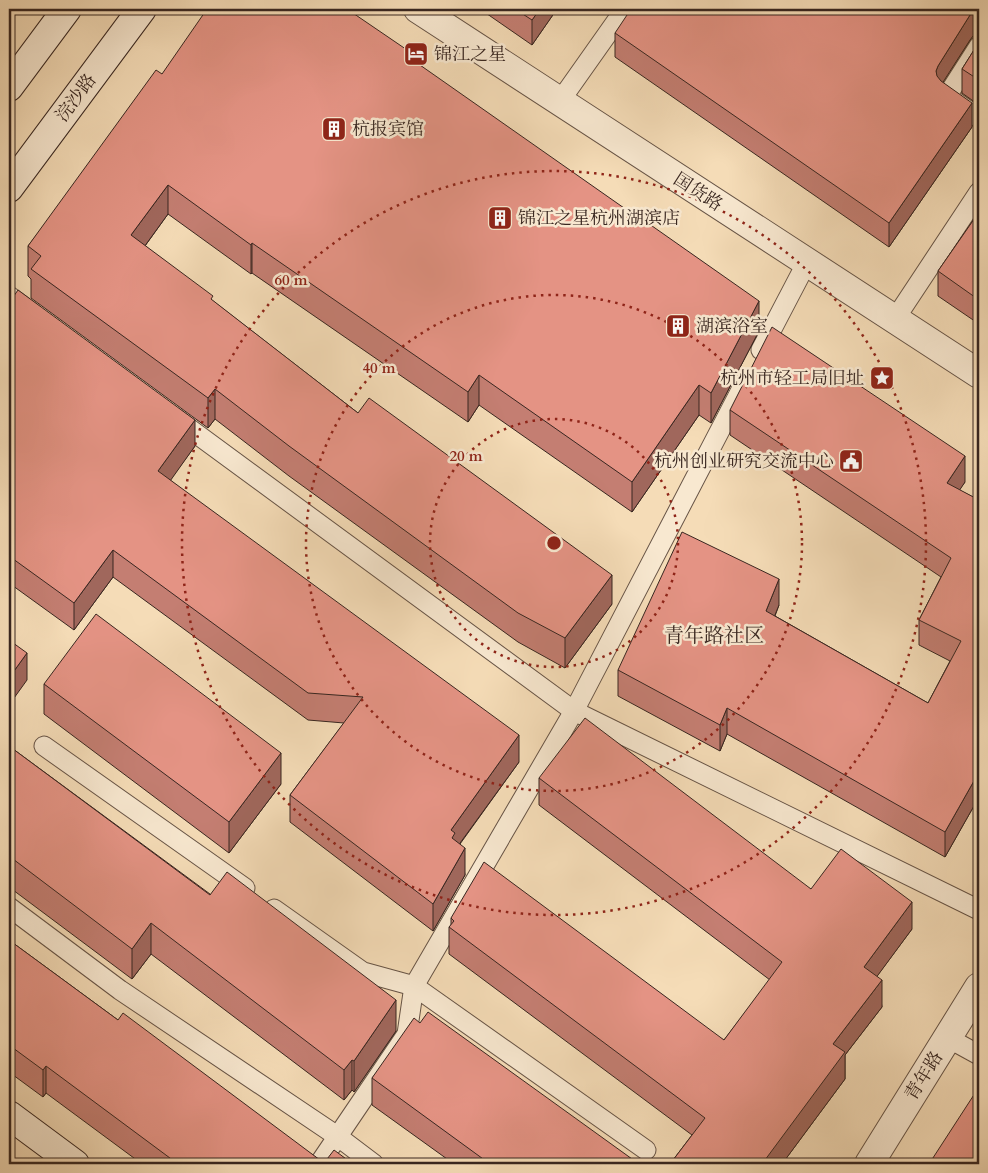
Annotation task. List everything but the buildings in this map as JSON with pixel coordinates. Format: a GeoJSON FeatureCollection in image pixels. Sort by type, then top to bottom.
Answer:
{"type":"FeatureCollection","features":[{"type":"Feature","properties":{"kind":"street"},"geometry":{"type":"LineString","coordinates":[[9,86],[66,9]]}},
{"type":"Feature","properties":{"kind":"street","name":"浣沙路"},"geometry":{"type":"LineString","coordinates":[[9,188],[142,9]]}},
{"type":"Feature","properties":{"kind":"street","name":"国货路"},"geometry":{"type":"LineString","coordinates":[[418,9],[979,374]]}},
{"type":"Feature","properties":{"kind":"street","name":"青年路"},"geometry":{"type":"LineString","coordinates":[[869,1164],[979,987]]}},
{"type":"Feature","properties":{"kind":"street"},"geometry":{"type":"LineString","coordinates":[[9,1115],[75,1164]]}},
{"type":"Feature","properties":{"kind":"lane"},"geometry":{"type":"LineString","coordinates":[[560,101],[625,9]]}},
{"type":"Feature","properties":{"kind":"lane"},"geometry":{"type":"LineString","coordinates":[[979,46],[947,96],[979,118]]}},
{"type":"Feature","properties":{"kind":"lane"},"geometry":{"type":"LineString","coordinates":[[895,319],[979,192]]}},
{"type":"Feature","properties":{"kind":"lane"},"geometry":{"type":"LineString","coordinates":[[318,1164],[407,1034],[414,986],[574,711],[807,262]]}},
{"type":"Feature","properties":{"kind":"lane"},"geometry":{"type":"LineString","coordinates":[[9,296],[48,324]]}},
{"type":"Feature","properties":{"kind":"lane"},"geometry":{"type":"LineString","coordinates":[[157,405],[574,711],[979,910]]}},
{"type":"Feature","properties":{"kind":"lane"},"geometry":{"type":"LineString","coordinates":[[44,746],[363,972],[414,986],[646,1150]]}},
{"type":"Feature","properties":{"kind":"lane"},"geometry":{"type":"LineString","coordinates":[[9,907],[120,990],[337,1136],[374,1164]]}},
{"type":"Feature","properties":{"kind":"lane"},"geometry":{"type":"LineString","coordinates":[[948,1038],[979,1055]]}},
{"type":"Feature","properties":{"kind":"place","name":"锦江之星"},"geometry":{"type":"Point","coordinates":[416,54]}},
{"type":"Feature","properties":{"kind":"place","name":"杭报宾馆"},"geometry":{"type":"Point","coordinates":[334,129]}},
{"type":"Feature","properties":{"kind":"place","name":"锦江之星杭州湖滨店"},"geometry":{"type":"Point","coordinates":[500,218]}},
{"type":"Feature","properties":{"kind":"place","name":"湖滨浴室"},"geometry":{"type":"Point","coordinates":[678,326]}},
{"type":"Feature","properties":{"kind":"place","name":"杭州市轻工局旧址"},"geometry":{"type":"Point","coordinates":[882,378]}},
{"type":"Feature","properties":{"kind":"place","name":"杭州创业研究交流中心"},"geometry":{"type":"Point","coordinates":[851,461]}},
{"type":"Feature","properties":{"kind":"district","name":"青年路社区"},"geometry":{"type":"Point","coordinates":[714,635]}}]}
